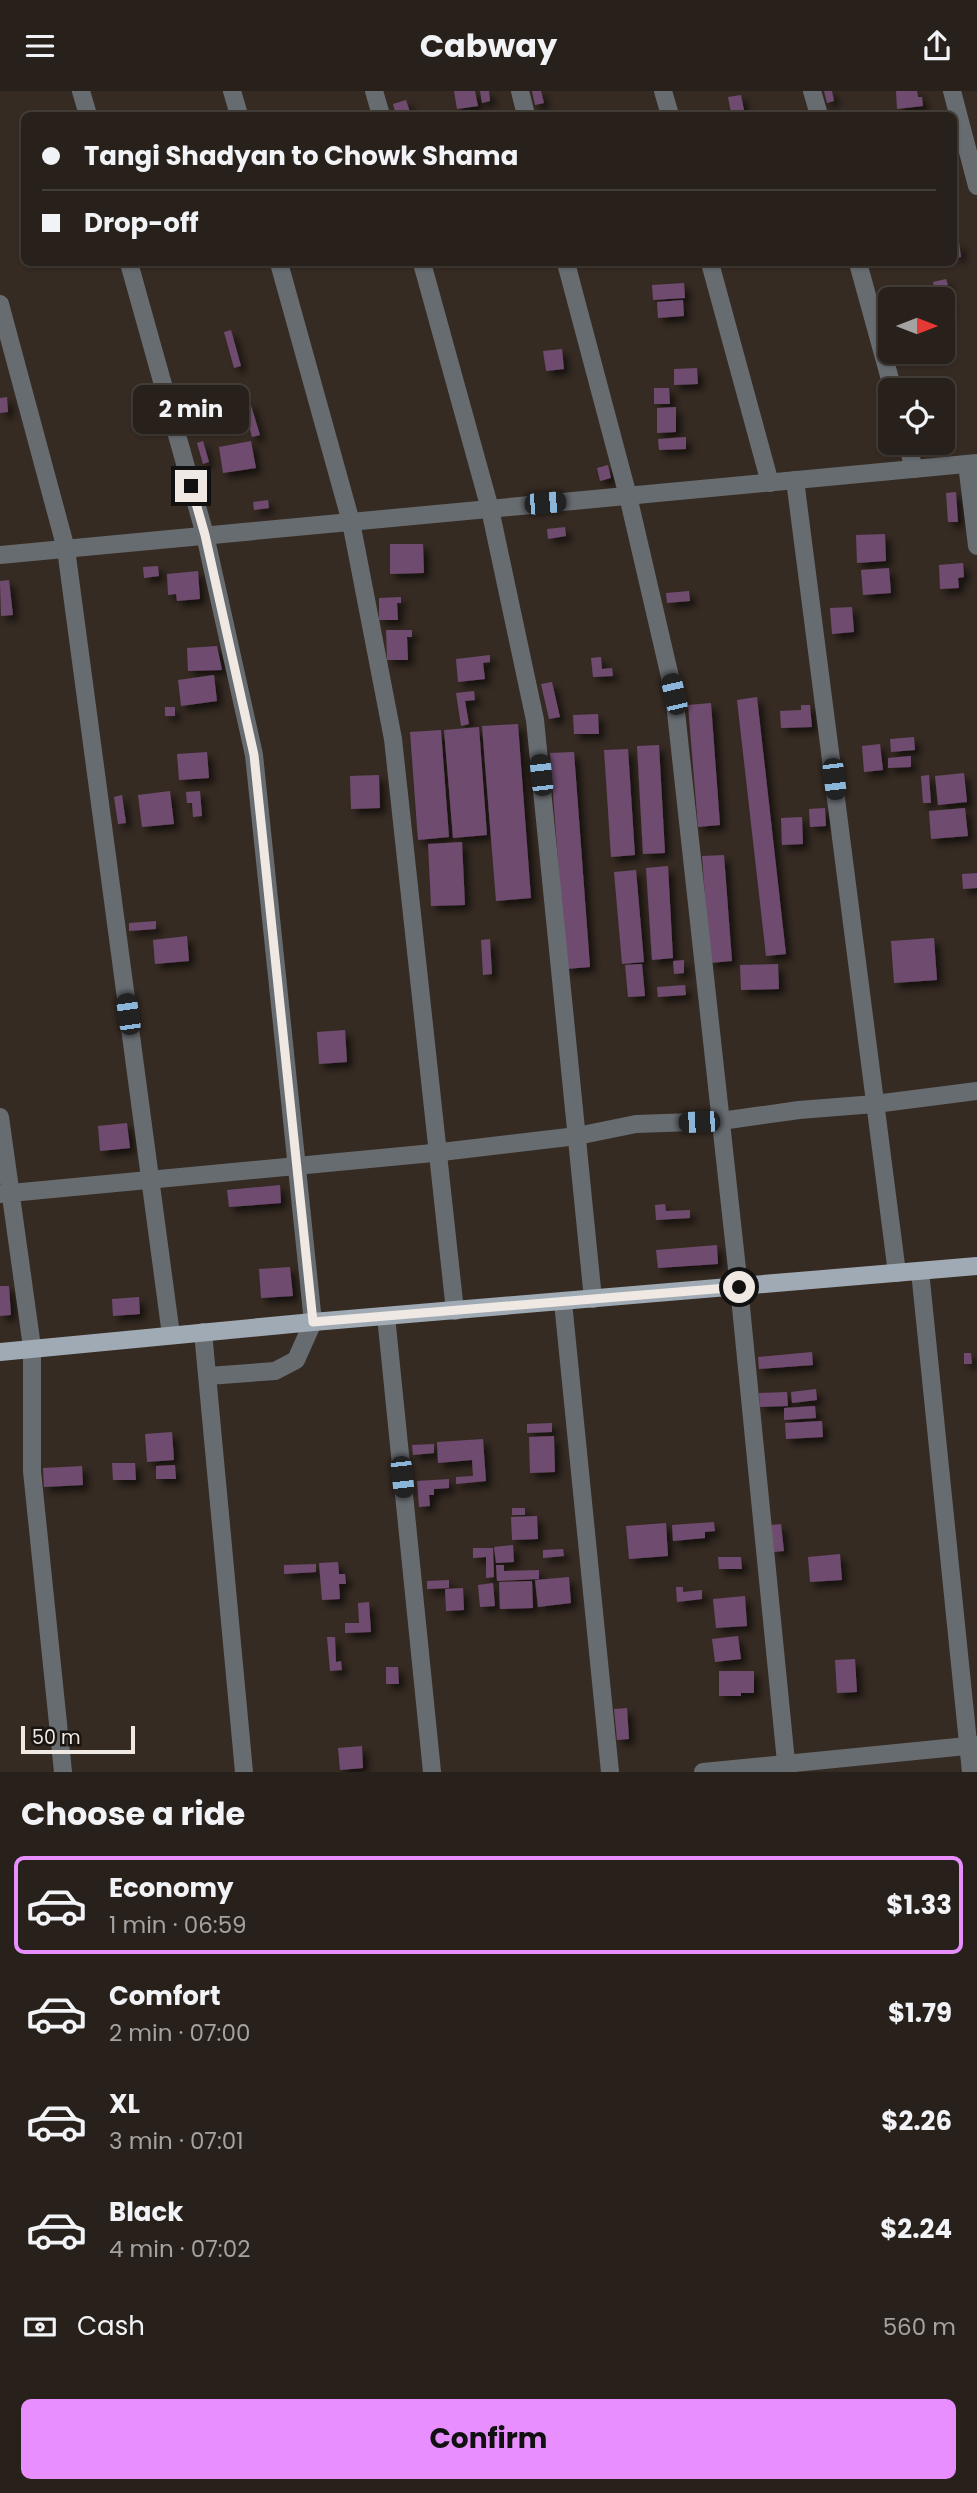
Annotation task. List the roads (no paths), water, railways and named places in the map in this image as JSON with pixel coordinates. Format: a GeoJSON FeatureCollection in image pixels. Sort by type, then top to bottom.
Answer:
{"type":"FeatureCollection","features":[{"type":"Feature","properties":{"kind":"main road"},"geometry":{"type":"LineString","coordinates":[[0,1352],[313,1322],[977,1266]]}},
{"type":"Feature","properties":{"kind":"street"},"geometry":{"type":"LineString","coordinates":[[81,91],[87,112]]}},
{"type":"Feature","properties":{"kind":"street"},"geometry":{"type":"LineString","coordinates":[[232,91],[238,112]]}},
{"type":"Feature","properties":{"kind":"street"},"geometry":{"type":"LineString","coordinates":[[374,91],[380,112]]}},
{"type":"Feature","properties":{"kind":"street"},"geometry":{"type":"LineString","coordinates":[[520,91],[525,112]]}},
{"type":"Feature","properties":{"kind":"street"},"geometry":{"type":"LineString","coordinates":[[663,91],[669,112]]}},
{"type":"Feature","properties":{"kind":"street"},"geometry":{"type":"LineString","coordinates":[[812,91],[818,112]]}},
{"type":"Feature","properties":{"kind":"street"},"geometry":{"type":"LineString","coordinates":[[952,91],[977,186]]}},
{"type":"Feature","properties":{"kind":"street"},"geometry":{"type":"LineString","coordinates":[[130,266],[205,535],[254,755],[313,1322],[296,1360],[275,1371],[208,1376]]}},
{"type":"Feature","properties":{"kind":"street"},"geometry":{"type":"LineString","coordinates":[[280,266],[351,522],[393,739],[455,1311]]}},
{"type":"Feature","properties":{"kind":"street"},"geometry":{"type":"LineString","coordinates":[[423,266],[490,509],[535,720],[593,1299]]}},
{"type":"Feature","properties":{"kind":"street"},"geometry":{"type":"LineString","coordinates":[[567,266],[628,496],[674,694],[739,1287],[786,1768]]}},
{"type":"Feature","properties":{"kind":"street"},"geometry":{"type":"LineString","coordinates":[[711,266],[770,482]]}},
{"type":"Feature","properties":{"kind":"street"},"geometry":{"type":"LineString","coordinates":[[859,266],[890,378]]}},
{"type":"Feature","properties":{"kind":"street"},"geometry":{"type":"LineString","coordinates":[[0,304],[66,549],[171,1335]]}},
{"type":"Feature","properties":{"kind":"street"},"geometry":{"type":"LineString","coordinates":[[910,455],[914,469]]}},
{"type":"Feature","properties":{"kind":"street"},"geometry":{"type":"LineString","coordinates":[[0,555],[972,463],[977,546]]}},
{"type":"Feature","properties":{"kind":"street"},"geometry":{"type":"LineString","coordinates":[[796,480],[897,1273]]}},
{"type":"Feature","properties":{"kind":"street"},"geometry":{"type":"LineString","coordinates":[[5,1194],[577,1136],[636,1124],[721,1121],[977,1091]]}},
{"type":"Feature","properties":{"kind":"street"},"geometry":{"type":"LineString","coordinates":[[0,1117],[5,1194],[32,1347],[32,1471],[62,1772]]}},
{"type":"Feature","properties":{"kind":"street"},"geometry":{"type":"LineString","coordinates":[[920,1271],[973,1746],[971,1772]]}},
{"type":"Feature","properties":{"kind":"street"},"geometry":{"type":"LineString","coordinates":[[563,1302],[610,1772]]}},
{"type":"Feature","properties":{"kind":"street"},"geometry":{"type":"LineString","coordinates":[[386,1316],[432,1772]]}},
{"type":"Feature","properties":{"kind":"street"},"geometry":{"type":"LineString","coordinates":[[204,1332],[244,1772]]}},
{"type":"Feature","properties":{"kind":"street"},"geometry":{"type":"LineString","coordinates":[[703,1772],[786,1768],[973,1746]]}}]}
